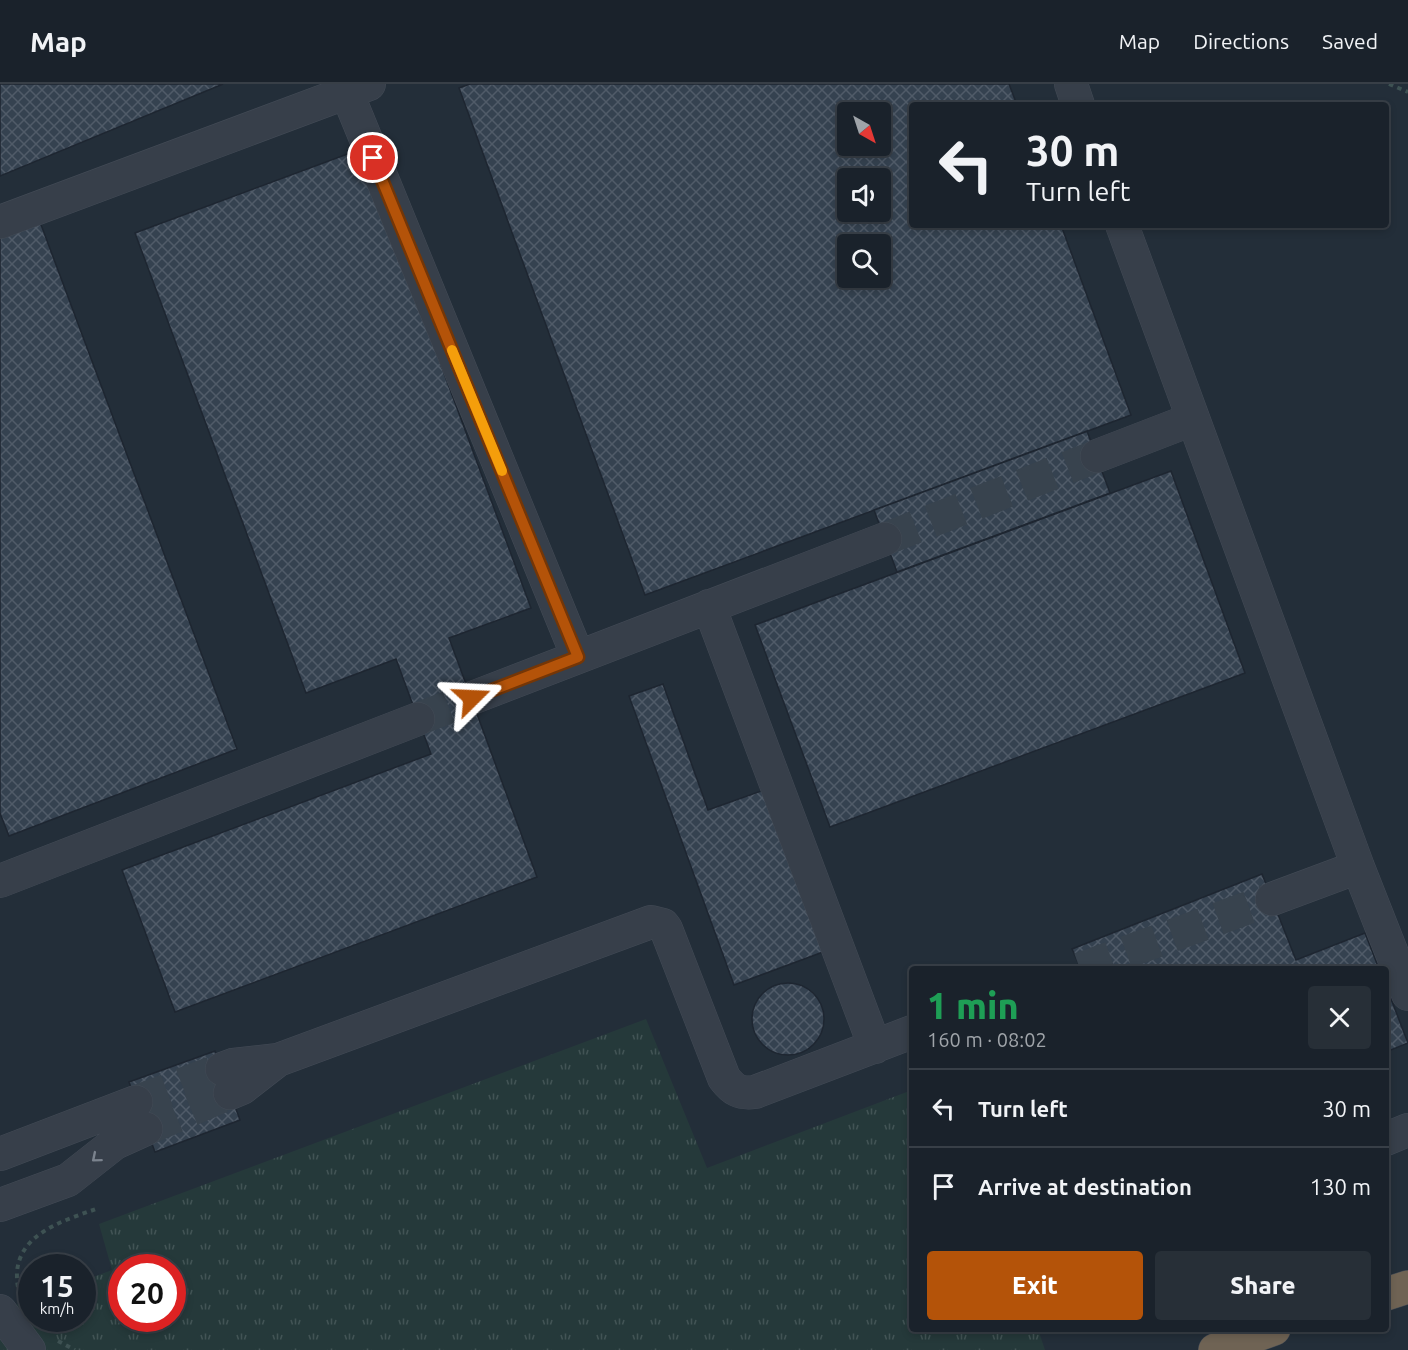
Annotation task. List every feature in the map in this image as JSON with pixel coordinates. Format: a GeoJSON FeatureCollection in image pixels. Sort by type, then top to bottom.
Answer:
{"type":"FeatureCollection","features":[{"type":"Feature","properties":{"kind":"highway"},"geometry":{"type":"LineString","coordinates":[[1389,1293],[1408,1287]]}},
{"type":"Feature","properties":{"kind":"highway"},"geometry":{"type":"LineString","coordinates":[[1215,1350],[1266,1332]]}},
{"type":"Feature","properties":{"kind":"street"},"geometry":{"type":"LineString","coordinates":[[1071,84],[1077,102]]}},
{"type":"Feature","properties":{"kind":"street"},"geometry":{"type":"LineString","coordinates":[[0,222],[358,88],[578,657]]}},
{"type":"Feature","properties":{"kind":"street"},"geometry":{"type":"LineString","coordinates":[[1123,228],[1358,867],[1408,994]]}},
{"type":"Feature","properties":{"kind":"street"},"geometry":{"type":"LineString","coordinates":[[1097,456],[1193,419]]}},
{"type":"Feature","properties":{"kind":"street"},"geometry":{"type":"LineString","coordinates":[[472,698],[885,538]]}},
{"type":"Feature","properties":{"kind":"street"},"geometry":{"type":"LineString","coordinates":[[709,606],[875,1047]]}},
{"type":"Feature","properties":{"kind":"street"},"geometry":{"type":"LineString","coordinates":[[0,881],[418,720]]}},
{"type":"Feature","properties":{"kind":"street"},"geometry":{"type":"LineString","coordinates":[[1272,899],[1358,867]]}},
{"type":"Feature","properties":{"kind":"street"},"geometry":{"type":"LineString","coordinates":[[226,1081],[233,1065],[278,1060],[651,922],[663,925],[669,935],[724,1078],[731,1087],[745,1093],[755,1092],[909,1033]]}},
{"type":"Feature","properties":{"kind":"street"},"geometry":{"type":"LineString","coordinates":[[0,1154],[141,1116],[115,1143],[68,1180],[0,1205]]}},
{"type":"Feature","properties":{"kind":"street"},"geometry":{"type":"LineString","coordinates":[[1389,1138],[1408,1130]]}},
{"type":"Feature","properties":{"kind":"street"},"geometry":{"type":"LineString","coordinates":[[10,1303],[41,1344]]}},
{"type":"Feature","properties":{"kind":"path"},"geometry":{"type":"LineString","coordinates":[[1389,84],[1408,92]]}},
{"type":"Feature","properties":{"kind":"path"},"geometry":{"type":"LineString","coordinates":[[10,1303],[21,1258],[31,1241],[51,1224],[96,1209]]}},
{"type":"Feature","properties":{"kind":"path"},"geometry":{"type":"LineString","coordinates":[[41,1344],[75,1350]]}},
{"type":"Feature","properties":{"kind":"green space"},"geometry":{"type":"Polygon","coordinates":[[[646,1019],[707,1168],[909,1091],[909,1332],[1039,1332],[1045,1350],[0,1350],[0,1311],[18,1304],[18,1332],[96,1332],[96,1276],[108,1272],[108,1332],[186,1332],[186,1254],[108,1254],[108,1256],[99,1224],[646,1019]]]}},
{"type":"Feature","properties":{"kind":"building"},"geometry":{"type":"Polygon","coordinates":[[[0,84],[223,84],[0,176],[0,84]]]}},
{"type":"Feature","properties":{"kind":"building"},"geometry":{"type":"Polygon","coordinates":[[[470,84],[1009,84],[1016,102],[909,102],[909,228],[1062,228],[1131,415],[645,595],[459,88],[470,84]]]}},
{"type":"Feature","properties":{"kind":"building"},"geometry":{"type":"Polygon","coordinates":[[[361,149],[531,608],[449,638],[537,877],[175,1012],[122,870],[431,754],[396,659],[306,693],[135,233],[361,149]]]}},
{"type":"Feature","properties":{"kind":"building"},"geometry":{"type":"Polygon","coordinates":[[[40,222],[237,749],[9,836],[0,813],[0,237],[40,222]]]}},
{"type":"Feature","properties":{"kind":"building"},"geometry":{"type":"Polygon","coordinates":[[[1087,431],[1110,493],[897,572],[874,510],[1087,431]]]}},
{"type":"Feature","properties":{"kind":"building"},"geometry":{"type":"Polygon","coordinates":[[[1171,471],[1245,673],[830,827],[755,625],[1171,471]]]}},
{"type":"Feature","properties":{"kind":"building"},"geometry":{"type":"Polygon","coordinates":[[[663,684],[708,810],[764,790],[823,952],[734,985],[629,696],[663,684]]]}},
{"type":"Feature","properties":{"kind":"building"},"geometry":{"type":"Polygon","coordinates":[[[1262,874],[1296,960],[1365,933],[1378,966],[1080,966],[1072,949],[1262,874]]]}},
{"type":"Feature","properties":{"kind":"building"},"geometry":{"type":"Polygon","coordinates":[[[788,983],[808,989],[818,999],[824,1019],[818,1039],[808,1049],[788,1055],[768,1049],[758,1039],[752,1019],[758,999],[768,989],[788,983]]]}},
{"type":"Feature","properties":{"kind":"building"},"geometry":{"type":"Polygon","coordinates":[[[1389,994],[1408,1043],[1389,1051],[1389,994]]]}},
{"type":"Feature","properties":{"kind":"building"},"geometry":{"type":"Polygon","coordinates":[[[215,1051],[240,1120],[155,1152],[129,1082],[215,1051]]]}},
{"type":"Feature","properties":{"kind":"tunnel"},"geometry":{"type":"LineString","coordinates":[[885,539],[1097,456]]}},
{"type":"Feature","properties":{"kind":"tunnel"},"geometry":{"type":"LineString","coordinates":[[418,719],[472,698]]}},
{"type":"Feature","properties":{"kind":"tunnel"},"geometry":{"type":"LineString","coordinates":[[1088,966],[1272,899]]}},
{"type":"Feature","properties":{"kind":"tunnel"},"geometry":{"type":"LineString","coordinates":[[136,1102],[222,1069]]}},
{"type":"Feature","properties":{"kind":"tunnel"},"geometry":{"type":"LineString","coordinates":[[146,1129],[230,1093]]}},
{"type":"Feature","properties":{"kind":"slow traffic"},"geometry":{"type":"LineString","coordinates":[[452,350],[502,471]]}},
{"type":"Feature","properties":{"kind":"route"},"geometry":{"type":"LineString","coordinates":[[373,158],[578,657],[472,698]]}}]}
